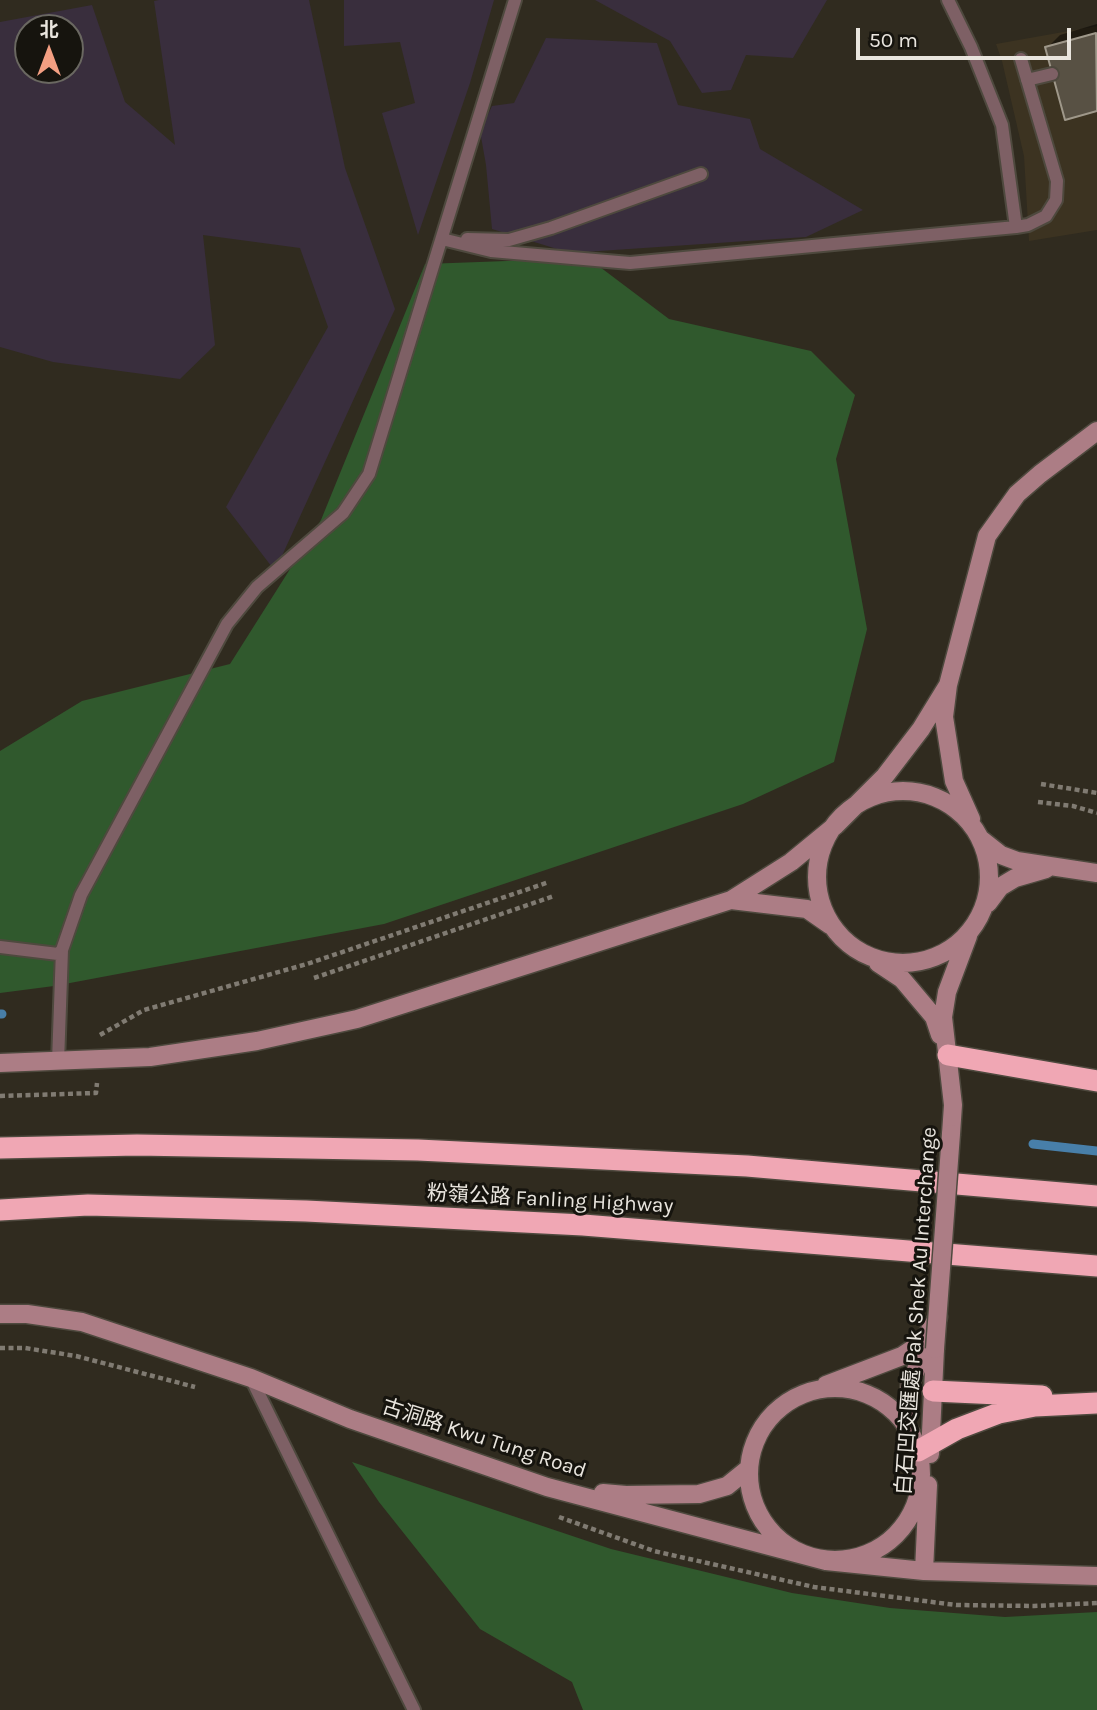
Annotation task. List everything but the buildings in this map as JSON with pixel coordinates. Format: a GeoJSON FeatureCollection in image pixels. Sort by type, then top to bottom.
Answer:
{"type":"FeatureCollection","features":[{"type":"Feature","properties":{"kind":"highway"},"geometry":{"type":"LineString","coordinates":[[948,1055],[1097,1081]]}},
{"type":"Feature","properties":{"kind":"highway","name":"粉嶺公路 Fanling Highway"},"geometry":{"type":"LineString","coordinates":[[0,1148],[136,1145],[418,1150],[747,1166],[1097,1196]]}},
{"type":"Feature","properties":{"kind":"highway","name":"粉嶺公路 Fanling Highway"},"geometry":{"type":"LineString","coordinates":[[0,1210],[88,1205],[306,1211],[583,1225],[1097,1266]]}},
{"type":"Feature","properties":{"kind":"highway"},"geometry":{"type":"LineString","coordinates":[[933,1391],[1097,1401]]}},
{"type":"Feature","properties":{"kind":"highway"},"geometry":{"type":"LineString","coordinates":[[918,1451],[957,1429],[999,1413],[1035,1406],[1097,1401]]}},
{"type":"Feature","properties":{"kind":"street"},"geometry":{"type":"LineString","coordinates":[[984,909],[990,882],[987,854],[954,781],[947,751],[944,717],[948,685],[987,536],[1017,494],[1097,432]]}},
{"type":"Feature","properties":{"kind":"street"},"geometry":{"type":"LineString","coordinates":[[0,1063],[150,1057],[257,1041],[357,1019],[731,900],[791,862],[829,832],[884,776],[921,729],[948,685]]}},
{"type":"Feature","properties":{"kind":"street"},"geometry":{"type":"LineString","coordinates":[[948,1055],[934,1017],[902,979],[842,939],[825,915],[817,887],[819,859],[829,832],[849,811],[873,796],[902,791],[930,795],[955,808],[1001,855],[1017,861],[1089,872]]}},
{"type":"Feature","properties":{"kind":"street"},"geometry":{"type":"LineString","coordinates":[[948,1055],[943,1017],[947,992],[969,933],[1000,887],[1015,878],[1044,869],[1089,872]]}},
{"type":"Feature","properties":{"kind":"street"},"geometry":{"type":"LineString","coordinates":[[731,900],[807,909],[834,927]]}},
{"type":"Feature","properties":{"kind":"street"},"geometry":{"type":"LineString","coordinates":[[866,955],[893,963],[921,962],[947,952],[969,933]]}},
{"type":"Feature","properties":{"kind":"street","name":"白石凹交匯處 Pak Shek Au Interchange"},"geometry":{"type":"LineString","coordinates":[[924,1571],[935,1349],[953,1105],[948,1055]]}},
{"type":"Feature","properties":{"kind":"street","name":"古洞路 Kwu Tung Road"},"geometry":{"type":"LineString","coordinates":[[0,1314],[27,1314],[82,1322],[251,1378],[350,1419],[547,1487],[826,1561],[924,1571],[1097,1576]]}},
{"type":"Feature","properties":{"kind":"street"},"geometry":{"type":"LineString","coordinates":[[809,1392],[835,1388],[862,1392],[887,1405],[906,1425],[918,1451],[921,1477],[913,1509],[903,1527],[883,1546],[858,1557],[826,1561],[780,1541],[762,1521],[751,1496],[748,1469],[754,1444],[766,1421],[785,1403],[809,1392],[902,1356],[923,1342],[938,1316]]}},
{"type":"Feature","properties":{"kind":"street"},"geometry":{"type":"LineString","coordinates":[[906,1425],[910,1384],[938,1316]]}},
{"type":"Feature","properties":{"kind":"street"},"geometry":{"type":"LineString","coordinates":[[547,1487],[626,1495],[699,1494],[727,1486],[748,1469]]}},
{"type":"Feature","properties":{"kind":"street","name":"古洞路 Kwu Tung Road"},"geometry":{"type":"LineString","coordinates":[[913,1509],[920,1542],[935,1560],[963,1572]]}},
{"type":"Feature","properties":{"kind":"lane"},"geometry":{"type":"LineString","coordinates":[[58,1062],[62,950],[81,895],[227,624],[257,587],[343,513],[369,474],[515,0]]}},
{"type":"Feature","properties":{"kind":"lane"},"geometry":{"type":"LineString","coordinates":[[948,0],[971,47],[1002,125],[1016,227]]}},
{"type":"Feature","properties":{"kind":"lane"},"geometry":{"type":"LineString","coordinates":[[442,239],[491,251],[631,263],[1028,225],[1046,216],[1056,200],[1057,181],[1021,59]]}},
{"type":"Feature","properties":{"kind":"lane"},"geometry":{"type":"LineString","coordinates":[[1027,80],[1052,74]]}},
{"type":"Feature","properties":{"kind":"lane"},"geometry":{"type":"LineString","coordinates":[[442,239],[509,240],[551,228],[701,174]]}},
{"type":"Feature","properties":{"kind":"lane"},"geometry":{"type":"LineString","coordinates":[[0,947],[58,954],[62,950]]}},
{"type":"Feature","properties":{"kind":"lane"},"geometry":{"type":"LineString","coordinates":[[251,1378],[414,1710]]}},
{"type":"Feature","properties":{"kind":"path"},"geometry":{"type":"LineString","coordinates":[[1041,784],[1097,793]]}},
{"type":"Feature","properties":{"kind":"path"},"geometry":{"type":"LineString","coordinates":[[1038,802],[1073,806],[1097,813]]}},
{"type":"Feature","properties":{"kind":"path"},"geometry":{"type":"LineString","coordinates":[[94,1039],[144,1010],[306,964],[549,882]]}},
{"type":"Feature","properties":{"kind":"path"},"geometry":{"type":"LineString","coordinates":[[314,978],[554,896]]}},
{"type":"Feature","properties":{"kind":"path"},"geometry":{"type":"LineString","coordinates":[[0,1096],[96,1093],[97,1083]]}},
{"type":"Feature","properties":{"kind":"shaded area"},"geometry":{"type":"Polygon","coordinates":[[[309,0],[345,168],[395,309],[275,571],[226,507],[328,327],[300,248],[203,235],[215,345],[180,379],[53,362],[0,347],[0,22],[14,19],[14,84],[84,84],[84,14],[43,14],[92,5],[125,102],[175,145],[154,1],[309,0]]]}},
{"type":"Feature","properties":{"kind":"shaded area"},"geometry":{"type":"Polygon","coordinates":[[[344,0],[494,0],[470,83],[418,235],[382,113],[415,103],[400,42],[344,46],[344,0]]]}},
{"type":"Feature","properties":{"kind":"shaded area"},"geometry":{"type":"Polygon","coordinates":[[[595,0],[827,0],[793,58],[746,55],[731,90],[702,93],[670,41],[595,0]]]}},
{"type":"Feature","properties":{"kind":"shaded area"},"geometry":{"type":"Polygon","coordinates":[[[1097,26],[1097,230],[1029,241],[1024,156],[996,44],[1097,26]]]}},
{"type":"Feature","properties":{"kind":"shaded area"},"geometry":{"type":"Polygon","coordinates":[[[546,38],[657,43],[678,105],[750,119],[760,149],[863,210],[806,237],[570,253],[492,229],[480,131],[492,106],[514,103],[546,38]]]}},
{"type":"Feature","properties":{"kind":"green space"},"geometry":{"type":"Polygon","coordinates":[[[588,258],[669,319],[811,351],[855,395],[836,459],[867,629],[834,762],[743,804],[384,924],[54,986],[0,993],[0,751],[82,701],[230,664],[321,520],[425,264],[588,258]]]}},
{"type":"Feature","properties":{"kind":"green space"},"geometry":{"type":"Polygon","coordinates":[[[352,1462],[611,1549],[792,1593],[890,1608],[1005,1617],[1097,1612],[1097,1710],[583,1710],[572,1682],[480,1629],[379,1502],[352,1462]]]}},
{"type":"Feature","properties":{"kind":"waterway"},"geometry":{"type":"LineString","coordinates":[[1033,1144],[1097,1151]]}}]}
